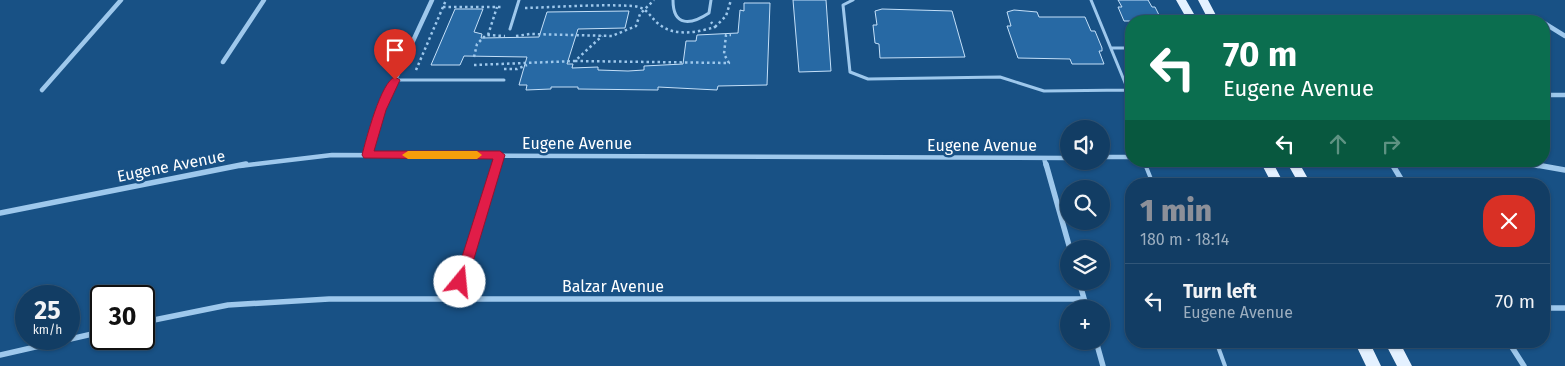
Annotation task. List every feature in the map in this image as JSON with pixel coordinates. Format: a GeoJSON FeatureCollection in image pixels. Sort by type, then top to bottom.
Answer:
{"type":"FeatureCollection","features":[{"type":"Feature","properties":{"kind":"main road"},"geometry":{"type":"LineString","coordinates":[[1181,0],[1190,15]]}},
{"type":"Feature","properties":{"kind":"main road"},"geometry":{"type":"LineString","coordinates":[[1203,0],[1211,15]]}},
{"type":"Feature","properties":{"kind":"main road"},"geometry":{"type":"LineString","coordinates":[[1365,348],[1374,366]]}},
{"type":"Feature","properties":{"kind":"main road"},"geometry":{"type":"LineString","coordinates":[[1395,348],[1405,366]]}},
{"type":"Feature","properties":{"kind":"street"},"geometry":{"type":"LineString","coordinates":[[42,90],[121,0]]}},
{"type":"Feature","properties":{"kind":"street"},"geometry":{"type":"LineString","coordinates":[[223,62],[264,0]]}},
{"type":"Feature","properties":{"kind":"street"},"geometry":{"type":"LineString","coordinates":[[368,155],[381,110],[432,0]]}},
{"type":"Feature","properties":{"kind":"street"},"geometry":{"type":"LineString","coordinates":[[1550,27],[1565,36]]}},
{"type":"Feature","properties":{"kind":"street"},"geometry":{"type":"LineString","coordinates":[[1550,95],[1565,95]]}},
{"type":"Feature","properties":{"kind":"street","name":"Eugene Avenue"},"geometry":{"type":"LineString","coordinates":[[0,213],[254,163],[332,155],[1060,158]]}},
{"type":"Feature","properties":{"kind":"street"},"geometry":{"type":"LineString","coordinates":[[455,300],[500,155]]}},
{"type":"Feature","properties":{"kind":"street"},"geometry":{"type":"LineString","coordinates":[[1110,157],[1125,157]]}},
{"type":"Feature","properties":{"kind":"street"},"geometry":{"type":"LineString","coordinates":[[1044,158],[1067,240]]}},
{"type":"Feature","properties":{"kind":"street"},"geometry":{"type":"LineString","coordinates":[[1394,167],[1400,178]]}},
{"type":"Feature","properties":{"kind":"street"},"geometry":{"type":"LineString","coordinates":[[1547,167],[1565,170]]}},
{"type":"Feature","properties":{"kind":"street"},"geometry":{"type":"LineString","coordinates":[[1081,290],[1084,300]]}},
{"type":"Feature","properties":{"kind":"street","name":"Balzar Avenue"},"geometry":{"type":"LineString","coordinates":[[155,320],[228,305],[329,299],[1060,300]]}},
{"type":"Feature","properties":{"kind":"street"},"geometry":{"type":"LineString","coordinates":[[1550,308],[1565,308]]}},
{"type":"Feature","properties":{"kind":"street"},"geometry":{"type":"LineString","coordinates":[[0,355],[90,335]]}},
{"type":"Feature","properties":{"kind":"street"},"geometry":{"type":"LineString","coordinates":[[1512,348],[1524,366]]}},
{"type":"Feature","properties":{"kind":"street"},"geometry":{"type":"LineString","coordinates":[[1099,350],[1103,366]]}},
{"type":"Feature","properties":{"kind":"lane"},"geometry":{"type":"LineString","coordinates":[[510,29],[519,0]]}},
{"type":"Feature","properties":{"kind":"lane"},"geometry":{"type":"LineString","coordinates":[[673,0],[672,11],[676,17],[699,21],[709,13],[711,0]]}},
{"type":"Feature","properties":{"kind":"lane"},"geometry":{"type":"LineString","coordinates":[[853,0],[843,5],[850,72],[868,78],[1000,77],[1044,91],[1125,90]]}},
{"type":"Feature","properties":{"kind":"lane"},"geometry":{"type":"LineString","coordinates":[[1092,0],[1125,83]]}},
{"type":"Feature","properties":{"kind":"lane"},"geometry":{"type":"LineString","coordinates":[[1111,48],[1125,48]]}},
{"type":"Feature","properties":{"kind":"lane"},"geometry":{"type":"LineString","coordinates":[[395,80],[504,80]]}},
{"type":"Feature","properties":{"kind":"lane"},"geometry":{"type":"LineString","coordinates":[[1219,348],[1226,366]]}},
{"type":"Feature","properties":{"kind":"path"},"geometry":{"type":"LineString","coordinates":[[425,70],[415,69],[446,0]]}},
{"type":"Feature","properties":{"kind":"path"},"geometry":{"type":"LineString","coordinates":[[488,36],[550,34],[602,36],[619,34],[633,28],[644,10],[654,0]]}},
{"type":"Feature","properties":{"kind":"path"},"geometry":{"type":"LineString","coordinates":[[715,27],[723,22],[729,12],[731,0]]}},
{"type":"Feature","properties":{"kind":"path"},"geometry":{"type":"LineString","coordinates":[[516,8],[634,6],[644,10]]}},
{"type":"Feature","properties":{"kind":"path"},"geometry":{"type":"LineString","coordinates":[[443,7],[501,7]]}},
{"type":"Feature","properties":{"kind":"path"},"geometry":{"type":"LineString","coordinates":[[474,58],[478,44],[488,36],[497,7]]}},
{"type":"Feature","properties":{"kind":"path"},"geometry":{"type":"LineString","coordinates":[[474,66],[575,61],[729,62],[724,54],[726,35],[731,35]]}},
{"type":"Feature","properties":{"kind":"path"},"geometry":{"type":"LineString","coordinates":[[575,61],[581,52],[598,42],[602,36]]}},
{"type":"Feature","properties":{"kind":"path"},"geometry":{"type":"LineString","coordinates":[[498,70],[517,69],[527,64]]}},
{"type":"Feature","properties":{"kind":"path"},"geometry":{"type":"LineString","coordinates":[[471,70],[480,70]]}},
{"type":"Feature","properties":{"kind":"building"},"geometry":{"type":"Polygon","coordinates":[[[793,0],[826,0],[831,71],[799,72],[793,0]]]}},
{"type":"Feature","properties":{"kind":"building"},"geometry":{"type":"Polygon","coordinates":[[[1118,0],[1148,0],[1152,7],[1155,7],[1159,15],[1125,15],[1124,21],[1118,7],[1122,7],[1118,0]]]}},
{"type":"Feature","properties":{"kind":"building"},"geometry":{"type":"Polygon","coordinates":[[[744,3],[770,3],[767,85],[718,86],[717,90],[658,87],[658,90],[551,87],[551,89],[526,90],[527,85],[519,85],[527,57],[464,56],[460,65],[431,65],[455,9],[483,9],[474,32],[482,34],[481,38],[539,37],[547,12],[629,11],[625,28],[578,29],[567,64],[573,64],[572,68],[598,67],[598,70],[628,71],[644,70],[644,66],[683,64],[686,41],[696,41],[697,35],[738,33],[740,10],[744,11],[744,3]]]}},
{"type":"Feature","properties":{"kind":"building"},"geometry":{"type":"Polygon","coordinates":[[[882,9],[952,11],[965,57],[880,58],[879,44],[875,43],[873,25],[877,25],[875,11],[882,9]]]}},
{"type":"Feature","properties":{"kind":"building"},"geometry":{"type":"Polygon","coordinates":[[[1014,10],[1037,12],[1039,17],[1085,17],[1091,31],[1095,31],[1102,48],[1102,51],[1099,51],[1104,64],[1072,64],[1070,59],[1018,58],[1007,26],[1011,26],[1007,12],[1014,10]]]}},
{"type":"Feature","properties":{"kind":"slow traffic"},"geometry":{"type":"LineString","coordinates":[[408,155],[477,155]]}},
{"type":"Feature","properties":{"kind":"route"},"geometry":{"type":"LineString","coordinates":[[395,80],[381,110],[368,155],[500,155],[460,282]]}}]}
